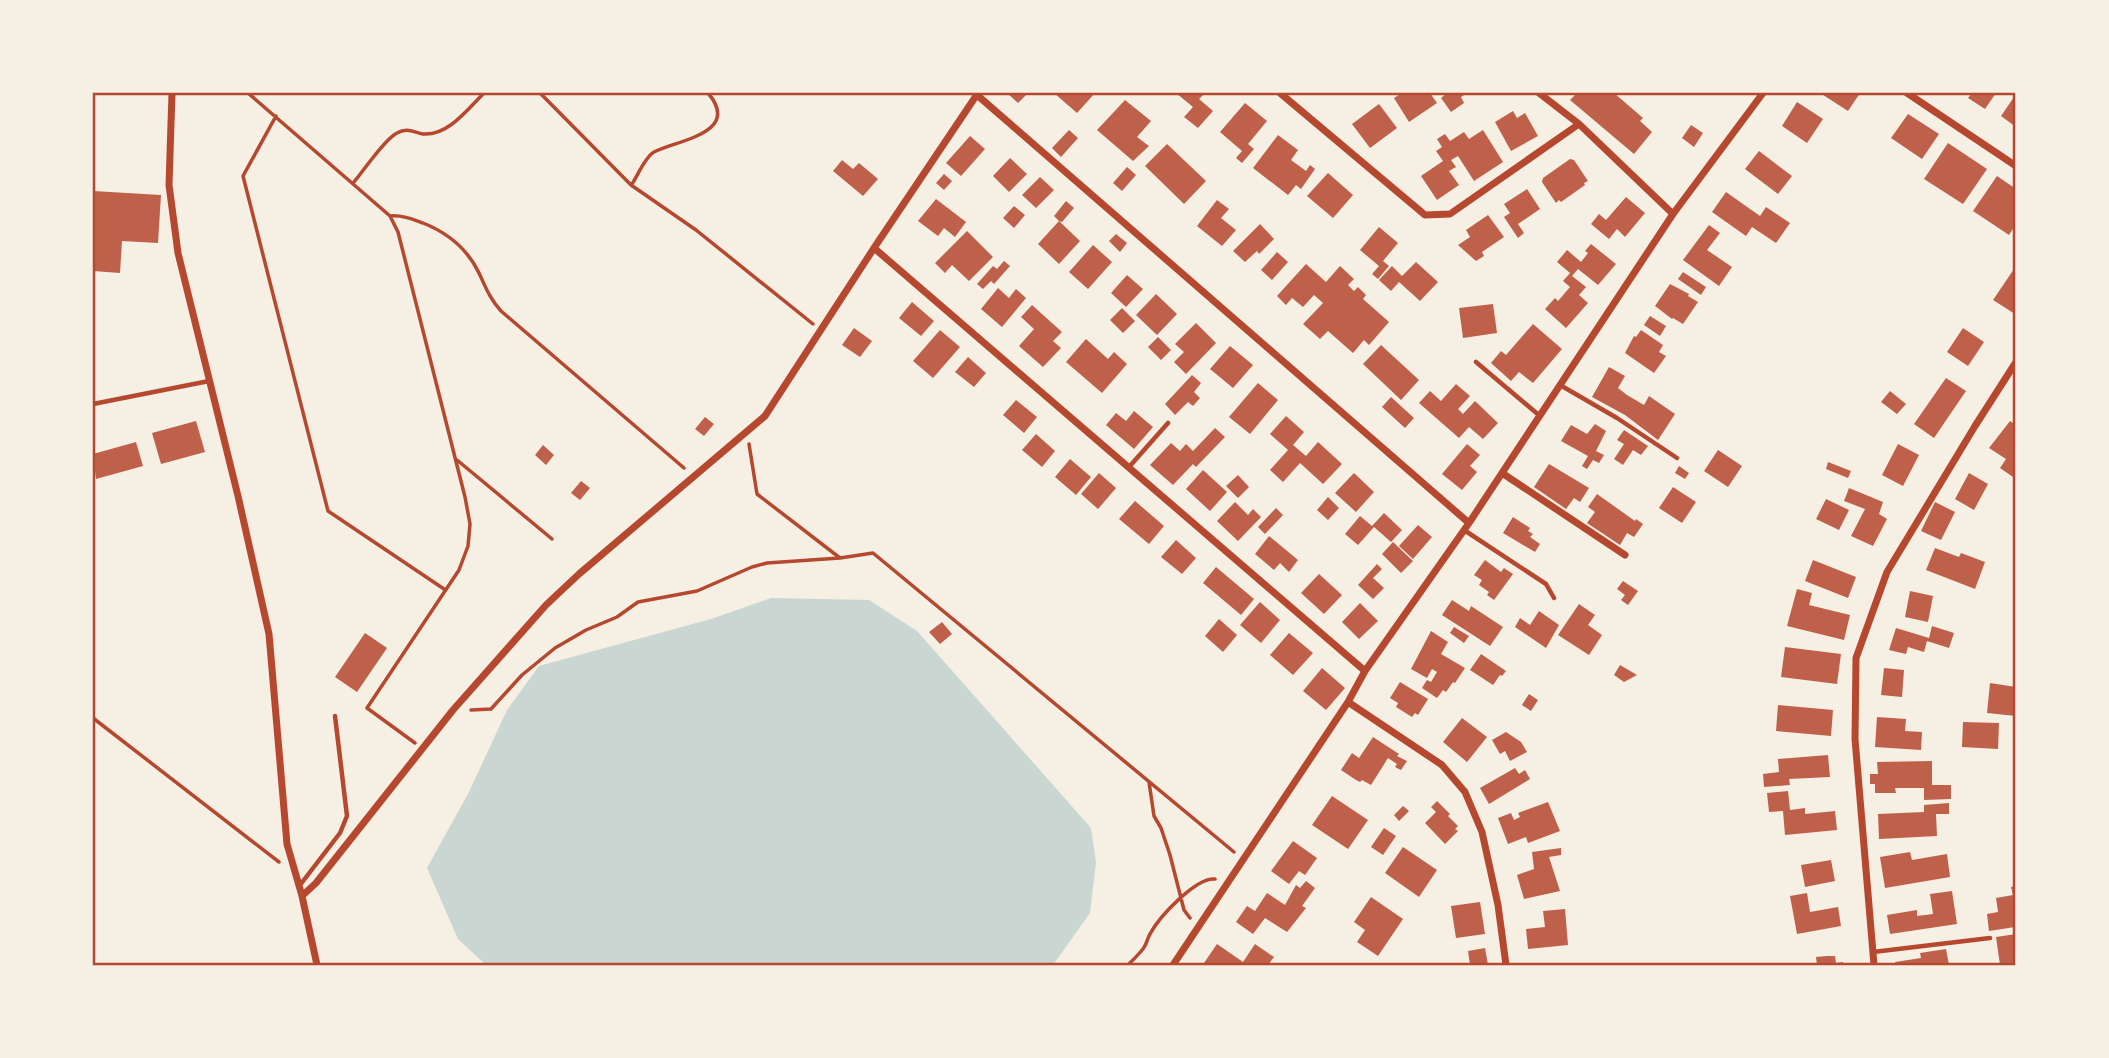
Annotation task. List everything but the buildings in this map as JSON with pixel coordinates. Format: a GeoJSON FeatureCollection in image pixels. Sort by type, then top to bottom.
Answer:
{"type":"FeatureCollection","features":[{"type":"Feature","properties":{"kind":"street"},"geometry":{"type":"LineString","coordinates":[[172,93],[169,185],[178,253],[269,634],[287,844],[317,965]]}},
{"type":"Feature","properties":{"kind":"street"},"geometry":{"type":"LineString","coordinates":[[1280,93],[1425,215],[1450,214],[1579,124]]}},
{"type":"Feature","properties":{"kind":"street"},"geometry":{"type":"LineString","coordinates":[[1539,93],[1579,124],[1673,214]]}},
{"type":"Feature","properties":{"kind":"street"},"geometry":{"type":"LineString","coordinates":[[1173,965],[1348,702],[1364,671],[1466,527],[1673,214],[1763,93]]}},
{"type":"Feature","properties":{"kind":"street"},"geometry":{"type":"LineString","coordinates":[[1908,93],[2016,166]]}},
{"type":"Feature","properties":{"kind":"street"},"geometry":{"type":"LineString","coordinates":[[302,896],[316,883],[453,710],[546,605],[765,416],[978,94],[1466,527]]}},
{"type":"Feature","properties":{"kind":"street"},"geometry":{"type":"LineString","coordinates":[[874,248],[1364,671]]}},
{"type":"Feature","properties":{"kind":"street"},"geometry":{"type":"LineString","coordinates":[[1874,965],[1856,739],[1856,658],[1887,572],[2016,362]]}},
{"type":"Feature","properties":{"kind":"street"},"geometry":{"type":"LineString","coordinates":[[1502,472],[1625,555]]}},
{"type":"Feature","properties":{"kind":"street"},"geometry":{"type":"LineString","coordinates":[[1348,702],[1442,765],[1465,792],[1482,832],[1498,905],[1506,965]]}},
{"type":"Feature","properties":{"kind":"lane"},"geometry":{"type":"LineString","coordinates":[[1476,362],[1540,416]]}},
{"type":"Feature","properties":{"kind":"lane"},"geometry":{"type":"LineString","coordinates":[[93,404],[209,381]]}},
{"type":"Feature","properties":{"kind":"lane"},"geometry":{"type":"LineString","coordinates":[[1560,385],[1617,418],[1677,458]]}},
{"type":"Feature","properties":{"kind":"lane"},"geometry":{"type":"LineString","coordinates":[[1128,468],[1168,423]]}},
{"type":"Feature","properties":{"kind":"lane"},"geometry":{"type":"LineString","coordinates":[[1466,527],[1546,584],[1554,598]]}},
{"type":"Feature","properties":{"kind":"lane"},"geometry":{"type":"LineString","coordinates":[[299,886],[340,833],[346,816],[335,716]]}},
{"type":"Feature","properties":{"kind":"lane"},"geometry":{"type":"LineString","coordinates":[[1872,952],[1990,938]]}},
{"type":"Feature","properties":{"kind":"path"},"geometry":{"type":"LineString","coordinates":[[248,93],[390,216],[398,232],[470,524],[468,546],[459,570],[367,708],[422,748]]}},
{"type":"Feature","properties":{"kind":"path"},"geometry":{"type":"LineString","coordinates":[[353,182],[395,134],[406,129],[424,134],[442,132],[484,93]]}},
{"type":"Feature","properties":{"kind":"path"},"geometry":{"type":"LineString","coordinates":[[540,93],[631,185],[696,230],[821,330]]}},
{"type":"Feature","properties":{"kind":"path"},"geometry":{"type":"LineString","coordinates":[[631,185],[651,153],[703,134],[715,124],[718,112],[708,93]]}},
{"type":"Feature","properties":{"kind":"path"},"geometry":{"type":"LineString","coordinates":[[276,116],[243,176],[328,511],[444,590]]}},
{"type":"Feature","properties":{"kind":"path"},"geometry":{"type":"LineString","coordinates":[[390,216],[409,218],[436,228],[460,244],[492,301],[501,311],[694,476]]}},
{"type":"Feature","properties":{"kind":"path"},"geometry":{"type":"LineString","coordinates":[[750,428],[749,448],[757,494],[841,558]]}},
{"type":"Feature","properties":{"kind":"path"},"geometry":{"type":"LineString","coordinates":[[456,460],[552,539]]}},
{"type":"Feature","properties":{"kind":"path"},"geometry":{"type":"LineString","coordinates":[[453,710],[491,709],[522,675],[555,648],[586,630],[617,617],[638,602],[697,591],[767,563],[873,553],[1243,859]]}},
{"type":"Feature","properties":{"kind":"path"},"geometry":{"type":"LineString","coordinates":[[93,718],[296,875]]}},
{"type":"Feature","properties":{"kind":"path"},"geometry":{"type":"LineString","coordinates":[[1149,782],[1154,816],[1161,828],[1184,910],[1198,928]]}},
{"type":"Feature","properties":{"kind":"path"},"geometry":{"type":"LineString","coordinates":[[1128,965],[1145,946],[1163,917],[1191,888],[1208,878],[1228,881]]}},
{"type":"Feature","properties":{"kind":"shaded area"},"geometry":{"type":"Polygon","coordinates":[[[771,598],[869,600],[917,631],[1091,828],[1096,862],[1090,913],[1053,965],[486,965],[458,939],[427,868],[469,792],[507,710],[539,666],[711,619],[771,598]]]}}]}
